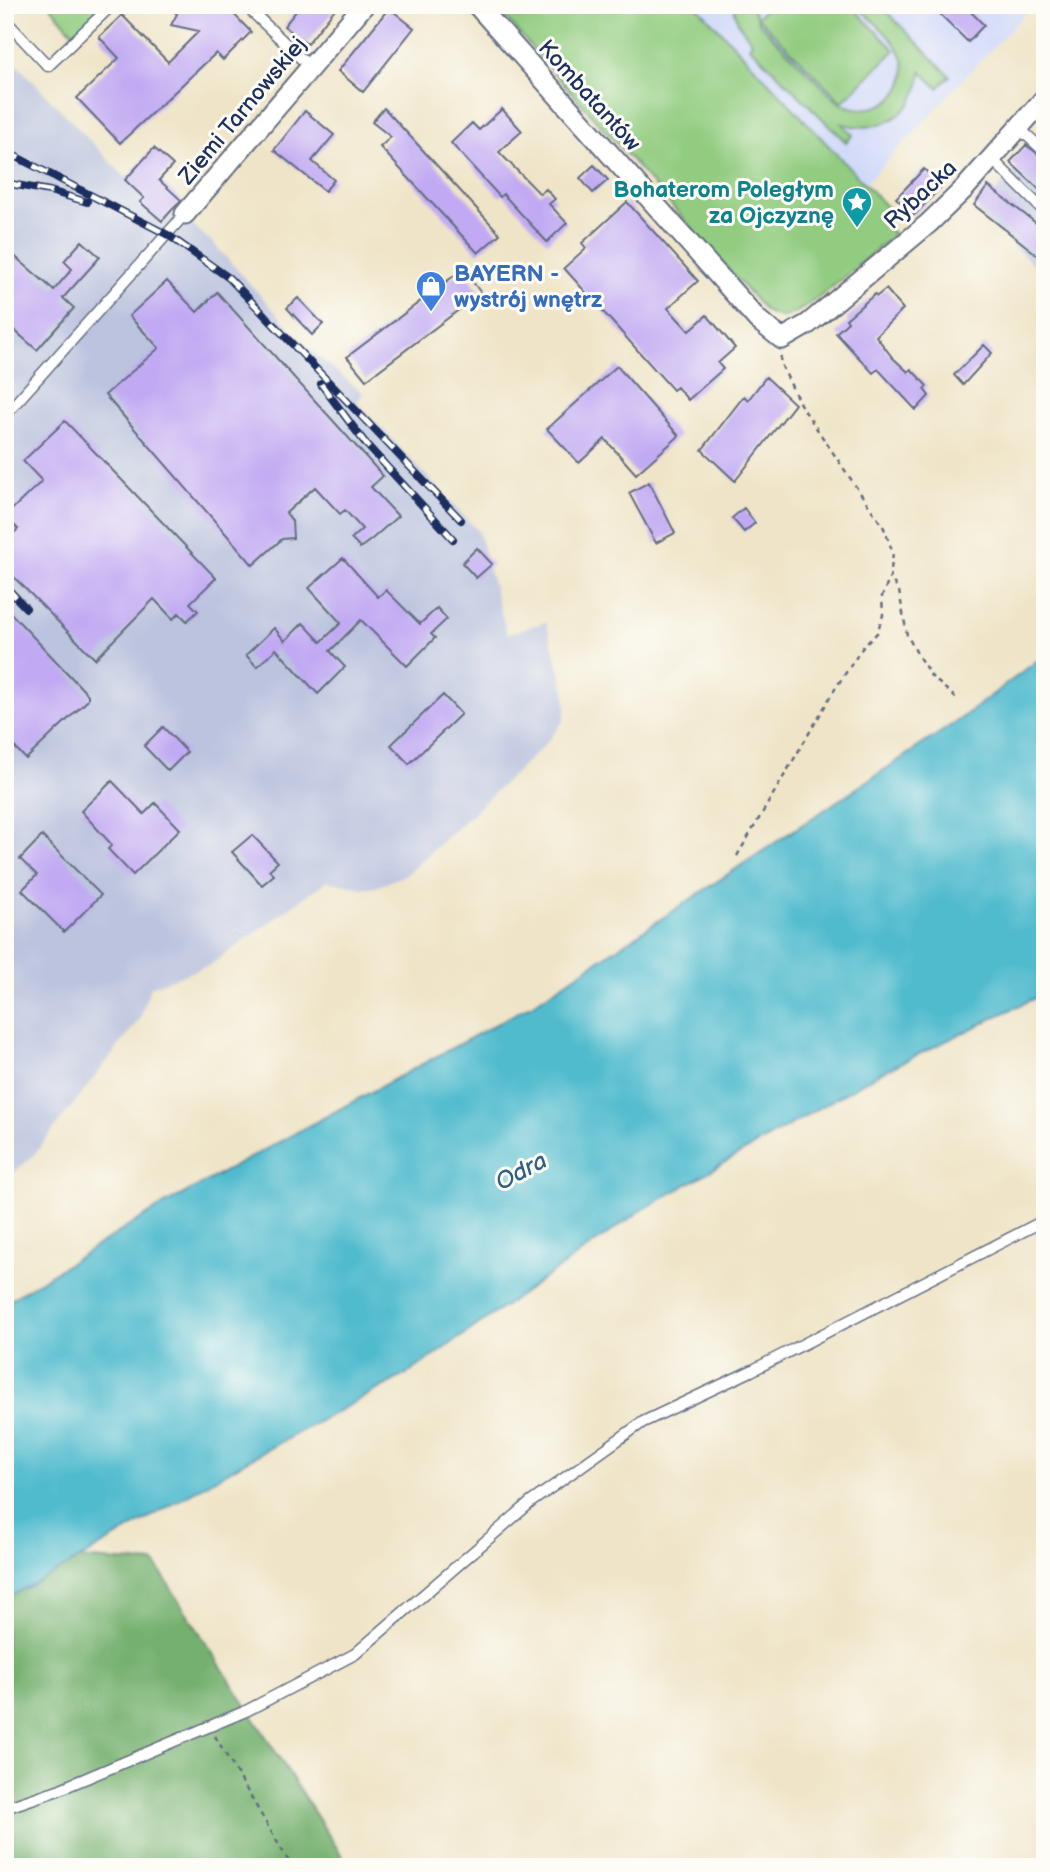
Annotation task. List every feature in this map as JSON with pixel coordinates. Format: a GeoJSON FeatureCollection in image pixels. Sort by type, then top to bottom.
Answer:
{"type":"FeatureCollection","features":[{"type":"Feature","properties":{"kind":"street","name":"Ziemi Tarnowskiej"},"geometry":{"type":"LineString","coordinates":[[185,215],[309,66],[358,17],[364,5]]}},
{"type":"Feature","properties":{"kind":"street","name":"Kombatantów"},"geometry":{"type":"LineString","coordinates":[[477,5],[758,320],[782,339]]}},
{"type":"Feature","properties":{"kind":"street","name":"Rybacka"},"geometry":{"type":"LineString","coordinates":[[782,339],[808,324],[929,223],[992,159],[1045,98]]}},
{"type":"Feature","properties":{"kind":"lane"},"geometry":{"type":"LineString","coordinates":[[5,20],[48,66],[112,5]]}},
{"type":"Feature","properties":{"kind":"lane"},"geometry":{"type":"LineString","coordinates":[[245,5],[309,66]]}},
{"type":"Feature","properties":{"kind":"lane"},"geometry":{"type":"LineString","coordinates":[[1019,128],[1045,152]]}},
{"type":"Feature","properties":{"kind":"lane"},"geometry":{"type":"LineString","coordinates":[[992,159],[1045,212]]}},
{"type":"Feature","properties":{"kind":"lane"},"geometry":{"type":"LineString","coordinates":[[5,415],[185,215]]}},
{"type":"Feature","properties":{"kind":"lane"},"geometry":{"type":"LineString","coordinates":[[5,1808],[58,1790],[246,1711],[355,1654],[531,1502],[643,1422],[751,1371],[1045,1220]]}},
{"type":"Feature","properties":{"kind":"path"},"geometry":{"type":"LineString","coordinates":[[737,856],[785,779],[835,689],[863,646],[877,633],[883,615],[882,596],[890,578],[892,553],[884,528],[800,404],[780,362],[782,339]]}},
{"type":"Feature","properties":{"kind":"path"},"geometry":{"type":"LineString","coordinates":[[890,578],[899,591],[907,635],[919,657],[931,676],[957,699]]}},
{"type":"Feature","properties":{"kind":"path"},"geometry":{"type":"LineString","coordinates":[[215,1736],[292,1867]]}},
{"type":"Feature","properties":{"kind":"shaded area"},"geometry":{"type":"Polygon","coordinates":[[[697,5],[1033,5],[865,184],[697,5]]]}},
{"type":"Feature","properties":{"kind":"shaded area"},"geometry":{"type":"Polygon","coordinates":[[[5,52],[121,173],[171,215],[182,206],[196,219],[192,225],[213,243],[309,349],[363,393],[357,402],[478,531],[507,634],[546,622],[565,691],[566,709],[563,722],[543,747],[407,874],[376,887],[362,888],[327,881],[210,965],[150,987],[140,1019],[32,1157],[5,1180],[5,52]]]}},
{"type":"Feature","properties":{"kind":"shaded area"},"geometry":{"type":"Polygon","coordinates":[[[1045,137],[1045,275],[977,213],[1045,137]]]}},
{"type":"Feature","properties":{"kind":"green space"},"geometry":{"type":"Polygon","coordinates":[[[49,5],[92,5],[98,11],[75,35],[49,5]]]}},
{"type":"Feature","properties":{"kind":"green space"},"geometry":{"type":"Polygon","coordinates":[[[494,5],[696,5],[893,214],[884,224],[894,234],[839,282],[805,307],[782,317],[766,312],[494,5]]]}},
{"type":"Feature","properties":{"kind":"green space"},"geometry":{"type":"Polygon","coordinates":[[[733,5],[751,5],[759,23],[836,100],[848,106],[861,109],[885,103],[895,96],[905,73],[903,59],[895,44],[856,5],[880,5],[950,76],[938,88],[921,71],[919,86],[905,109],[884,123],[857,127],[842,124],[853,135],[846,142],[749,46],[752,42],[738,23],[733,5]]]}},
{"type":"Feature","properties":{"kind":"green space"},"geometry":{"type":"Polygon","coordinates":[[[769,5],[850,5],[895,50],[842,102],[757,17],[769,5]]]}},
{"type":"Feature","properties":{"kind":"green space"},"geometry":{"type":"Polygon","coordinates":[[[39,1556],[155,1563],[349,1867],[5,1867],[5,1574],[39,1556]]]}},
{"type":"Feature","properties":{"kind":"water","name":"Odra"},"geometry":{"type":"Polygon","coordinates":[[[1045,655],[1045,993],[880,1073],[639,1212],[412,1371],[246,1461],[62,1569],[5,1599],[5,1303],[163,1205],[535,1003],[959,720],[1045,655]]]}},
{"type":"Feature","properties":{"kind":"building"},"geometry":{"type":"Polygon","coordinates":[[[168,5],[225,5],[251,32],[223,60],[216,53],[120,143],[77,98],[119,58],[99,37],[122,15],[168,62],[199,31],[171,25],[177,14],[168,5]]]}},
{"type":"Feature","properties":{"kind":"building"},"geometry":{"type":"Polygon","coordinates":[[[301,5],[338,5],[307,44],[284,26],[301,5]]]}},
{"type":"Feature","properties":{"kind":"building"},"geometry":{"type":"Polygon","coordinates":[[[931,5],[964,5],[984,25],[968,42],[931,5]]]}},
{"type":"Feature","properties":{"kind":"building"},"geometry":{"type":"Polygon","coordinates":[[[389,8],[414,28],[363,92],[338,71],[389,8]]]}},
{"type":"Feature","properties":{"kind":"building"},"geometry":{"type":"Polygon","coordinates":[[[384,108],[500,234],[478,253],[380,147],[391,137],[372,122],[384,108]]]}},
{"type":"Feature","properties":{"kind":"building"},"geometry":{"type":"Polygon","coordinates":[[[502,109],[522,131],[499,152],[540,194],[546,189],[555,199],[549,204],[567,223],[547,242],[503,194],[500,197],[451,143],[472,123],[479,130],[502,109]]]}},
{"type":"Feature","properties":{"kind":"building"},"geometry":{"type":"Polygon","coordinates":[[[305,111],[334,135],[312,161],[334,180],[325,191],[274,150],[305,111]]]}},
{"type":"Feature","properties":{"kind":"building"},"geometry":{"type":"Polygon","coordinates":[[[1026,145],[1045,159],[1045,195],[1010,162],[1026,145]]]}},
{"type":"Feature","properties":{"kind":"building"},"geometry":{"type":"Polygon","coordinates":[[[154,148],[173,165],[159,180],[181,200],[162,221],[140,202],[144,198],[125,180],[154,148]]]}},
{"type":"Feature","properties":{"kind":"building"},"geometry":{"type":"Polygon","coordinates":[[[594,165],[608,180],[593,193],[580,178],[594,165]]]}},
{"type":"Feature","properties":{"kind":"building"},"geometry":{"type":"Polygon","coordinates":[[[924,169],[942,186],[914,215],[896,198],[924,169]]]}},
{"type":"Feature","properties":{"kind":"building"},"geometry":{"type":"Polygon","coordinates":[[[988,186],[1045,230],[1045,261],[974,205],[988,186]]]}},
{"type":"Feature","properties":{"kind":"building"},"geometry":{"type":"Polygon","coordinates":[[[627,202],[698,281],[668,308],[689,331],[707,315],[735,348],[718,363],[723,369],[688,400],[677,387],[673,390],[564,268],[586,248],[582,243],[627,202]]]}},
{"type":"Feature","properties":{"kind":"building"},"geometry":{"type":"Polygon","coordinates":[[[82,241],[100,257],[63,298],[74,308],[37,350],[5,322],[5,248],[54,290],[72,269],[64,261],[82,241]]]}},
{"type":"Feature","properties":{"kind":"building"},"geometry":{"type":"Polygon","coordinates":[[[463,269],[481,293],[366,380],[347,357],[463,269]]]}},
{"type":"Feature","properties":{"kind":"building"},"geometry":{"type":"Polygon","coordinates":[[[167,281],[197,312],[217,292],[383,476],[371,487],[398,516],[372,539],[360,548],[351,539],[362,529],[345,510],[340,514],[315,487],[286,513],[292,521],[293,538],[282,539],[253,565],[105,395],[159,348],[129,316],[167,281]]]}},
{"type":"Feature","properties":{"kind":"building"},"geometry":{"type":"Polygon","coordinates":[[[886,289],[903,309],[876,336],[892,357],[908,372],[911,369],[927,386],[924,389],[929,396],[916,410],[878,369],[873,373],[836,333],[848,322],[846,319],[875,294],[877,296],[886,289]]]}},
{"type":"Feature","properties":{"kind":"building"},"geometry":{"type":"Polygon","coordinates":[[[298,298],[323,324],[312,335],[287,308],[298,298]]]}},
{"type":"Feature","properties":{"kind":"building"},"geometry":{"type":"Polygon","coordinates":[[[984,345],[992,353],[963,385],[954,375],[984,345]]]}},
{"type":"Feature","properties":{"kind":"building"},"geometry":{"type":"Polygon","coordinates":[[[617,366],[679,436],[636,474],[605,439],[579,463],[547,429],[617,366]]]}},
{"type":"Feature","properties":{"kind":"building"},"geometry":{"type":"Polygon","coordinates":[[[766,377],[795,404],[735,481],[702,450],[744,396],[748,400],[766,377]]]}},
{"type":"Feature","properties":{"kind":"building"},"geometry":{"type":"Polygon","coordinates":[[[65,421],[216,578],[190,603],[198,611],[187,621],[179,613],[173,619],[154,599],[95,659],[5,568],[5,541],[18,529],[5,516],[42,481],[23,461],[65,421]]]}},
{"type":"Feature","properties":{"kind":"building"},"geometry":{"type":"Polygon","coordinates":[[[649,482],[675,533],[656,543],[629,493],[649,482]]]}},
{"type":"Feature","properties":{"kind":"building"},"geometry":{"type":"Polygon","coordinates":[[[744,508],[755,523],[744,532],[732,518],[744,508]]]}},
{"type":"Feature","properties":{"kind":"building"},"geometry":{"type":"Polygon","coordinates":[[[477,548],[492,564],[476,578],[462,563],[477,548]]]}},
{"type":"Feature","properties":{"kind":"building"},"geometry":{"type":"Polygon","coordinates":[[[343,558],[378,597],[386,590],[420,624],[437,608],[447,619],[431,634],[435,638],[407,666],[361,620],[330,651],[345,667],[318,694],[276,649],[257,667],[246,655],[274,628],[285,641],[303,623],[321,642],[341,623],[309,588],[343,558]]]}},
{"type":"Feature","properties":{"kind":"building"},"geometry":{"type":"Polygon","coordinates":[[[5,607],[88,695],[88,700],[26,759],[5,737],[5,607]]]}},
{"type":"Feature","properties":{"kind":"building"},"geometry":{"type":"Polygon","coordinates":[[[443,695],[461,714],[409,764],[391,745],[443,695]]]}},
{"type":"Feature","properties":{"kind":"building"},"geometry":{"type":"Polygon","coordinates":[[[163,727],[187,752],[168,771],[144,746],[163,727]]]}},
{"type":"Feature","properties":{"kind":"building"},"geometry":{"type":"Polygon","coordinates":[[[112,781],[144,814],[155,803],[180,829],[133,875],[108,849],[112,845],[81,811],[112,781]]]}},
{"type":"Feature","properties":{"kind":"building"},"geometry":{"type":"Polygon","coordinates":[[[252,835],[278,862],[269,870],[274,875],[262,885],[232,852],[252,835]]]}},
{"type":"Feature","properties":{"kind":"building"},"geometry":{"type":"Polygon","coordinates":[[[42,836],[101,895],[64,932],[22,890],[37,875],[20,859],[42,836]]]}},
{"type":"Feature","properties":{"kind":"waterway"},"geometry":{"type":"LineString","coordinates":[[1035,1867],[1045,1866]]}},
{"type":"Feature","properties":{"kind":"railway"},"geometry":{"type":"LineString","coordinates":[[5,151],[168,235],[229,278],[461,520]]}},
{"type":"Feature","properties":{"kind":"railway"},"geometry":{"type":"LineString","coordinates":[[5,183],[50,191],[87,202]]}},
{"type":"Feature","properties":{"kind":"railway"},"geometry":{"type":"LineString","coordinates":[[321,384],[366,444],[453,539]]}},
{"type":"Feature","properties":{"kind":"railway"},"geometry":{"type":"LineString","coordinates":[[5,586],[26,608]]}},
{"type":"Feature","properties":{"kind":"place","name":"Bohaterom Poległym za Ojczyznę"},"geometry":{"type":"Point","coordinates":[857,229]}},
{"type":"Feature","properties":{"kind":"place","name":"BAYERN - wystrój wnętrz"},"geometry":{"type":"Point","coordinates":[431,313]}}]}
